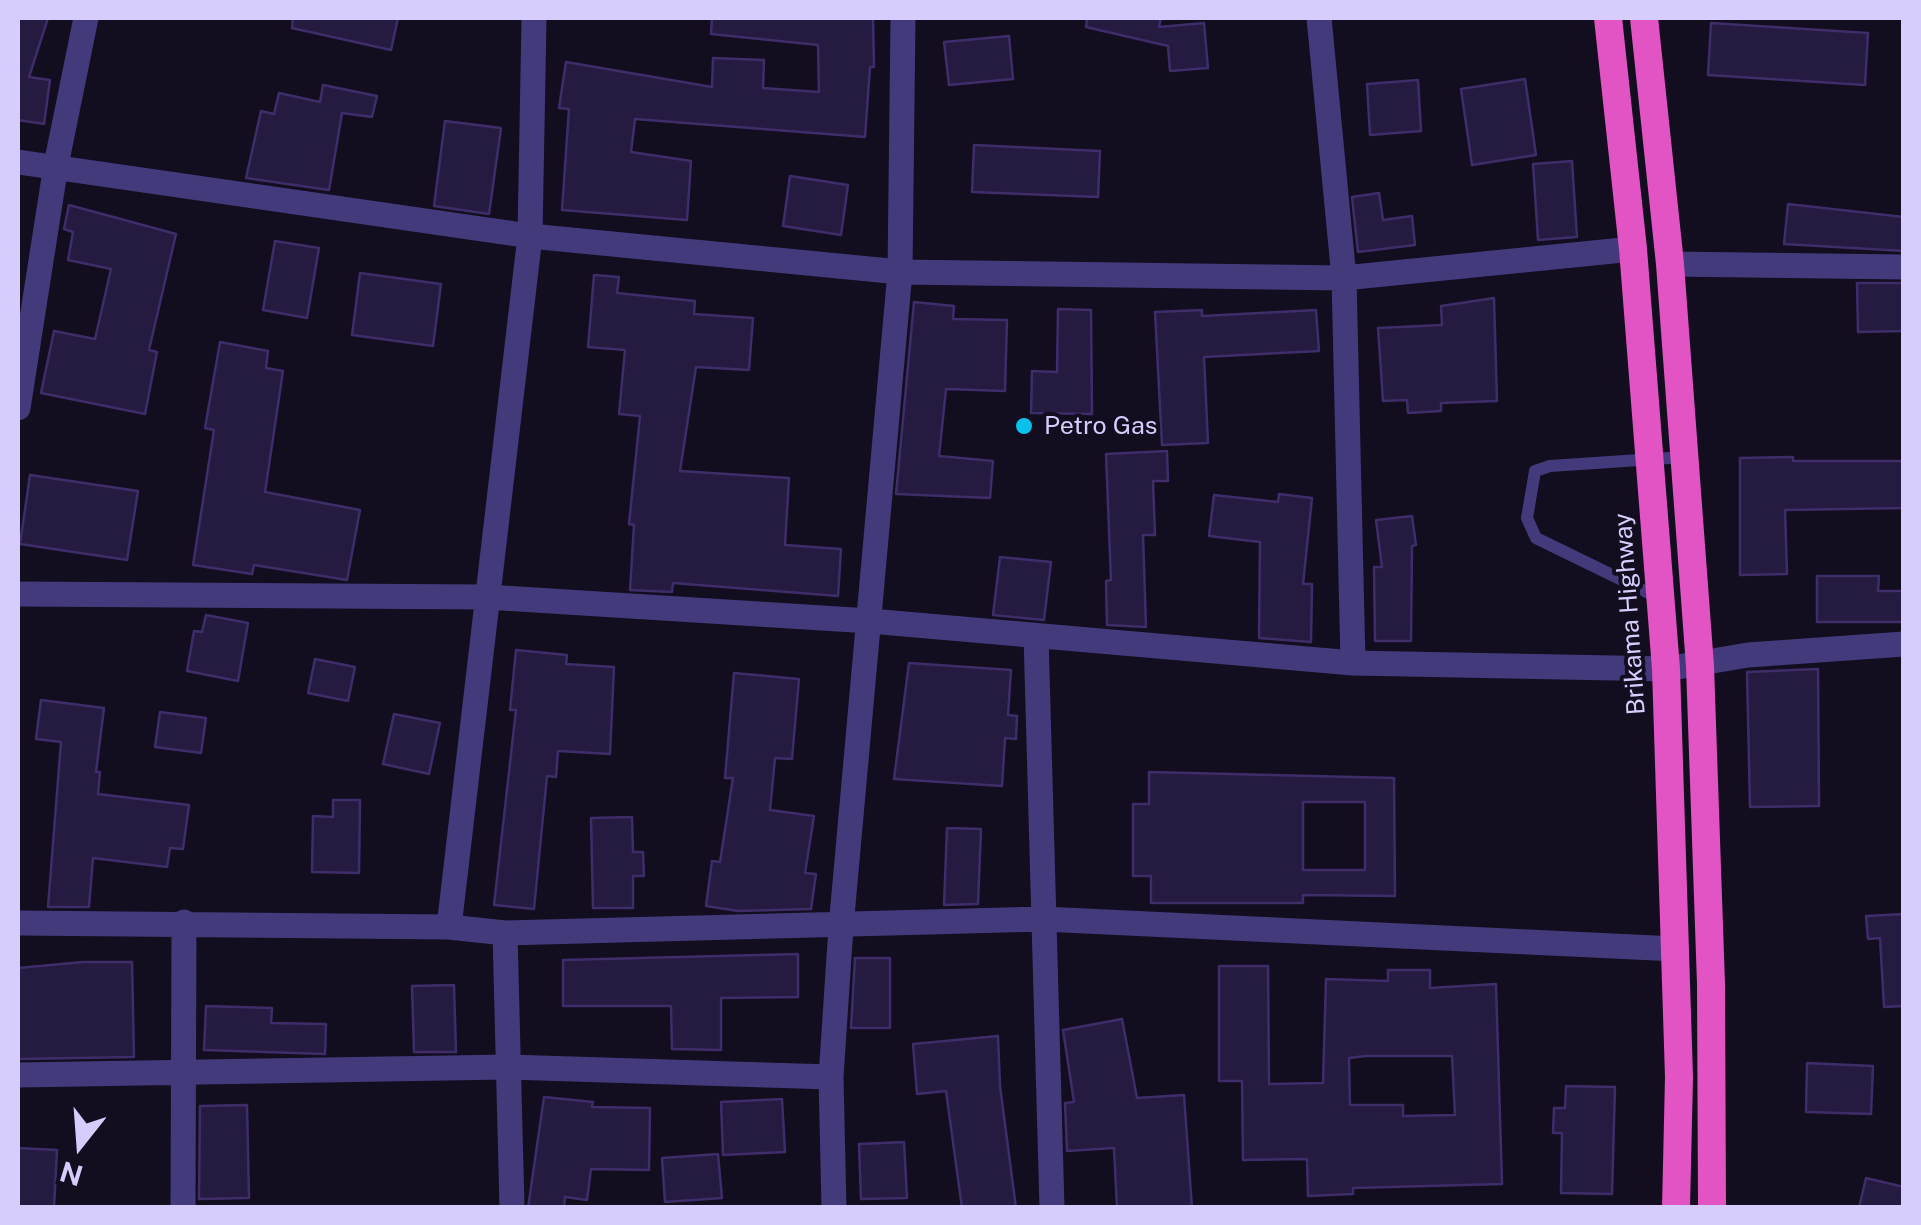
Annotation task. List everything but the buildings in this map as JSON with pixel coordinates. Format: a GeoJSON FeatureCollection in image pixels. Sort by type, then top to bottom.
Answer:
{"type":"FeatureCollection","features":[{"type":"Feature","properties":{"kind":"highway","name":"Brikama Highway"},"geometry":{"type":"LineString","coordinates":[[1608,18],[1633,249],[1666,669],[1676,949],[1676,1208]]}},
{"type":"Feature","properties":{"kind":"highway"},"geometry":{"type":"LineString","coordinates":[[1644,18],[1670,264],[1700,666],[1711,984],[1712,1208]]}},
{"type":"Feature","properties":{"kind":"street"},"geometry":{"type":"LineString","coordinates":[[18,408],[56,165],[86,18]]}},
{"type":"Feature","properties":{"kind":"street"},"geometry":{"type":"LineString","coordinates":[[450,927],[530,236],[534,18]]}},
{"type":"Feature","properties":{"kind":"street"},"geometry":{"type":"LineString","coordinates":[[834,1208],[831,1078],[841,927],[900,272],[902,18]]}},
{"type":"Feature","properties":{"kind":"street"},"geometry":{"type":"LineString","coordinates":[[1318,18],[1344,278],[1352,663]]}},
{"type":"Feature","properties":{"kind":"street"},"geometry":{"type":"LineString","coordinates":[[18,162],[530,236],[900,272],[1344,278],[1633,249]]}},
{"type":"Feature","properties":{"kind":"street"},"geometry":{"type":"LineString","coordinates":[[1670,264],[1904,267]]}},
{"type":"Feature","properties":{"kind":"street"},"geometry":{"type":"LineString","coordinates":[[18,594],[487,596],[870,622],[1352,663],[1666,669],[1748,655],[1904,644]]}},
{"type":"Feature","properties":{"kind":"street"},"geometry":{"type":"LineString","coordinates":[[1036,636],[1052,1208]]}},
{"type":"Feature","properties":{"kind":"street"},"geometry":{"type":"LineString","coordinates":[[18,923],[450,927],[505,933],[1043,919],[1676,949]]}},
{"type":"Feature","properties":{"kind":"street"},"geometry":{"type":"LineString","coordinates":[[183,1208],[184,922]]}},
{"type":"Feature","properties":{"kind":"street"},"geometry":{"type":"LineString","coordinates":[[505,933],[512,1208]]}},
{"type":"Feature","properties":{"kind":"street"},"geometry":{"type":"LineString","coordinates":[[18,1075],[508,1067],[831,1078]]}},
{"type":"Feature","properties":{"kind":"lane"},"geometry":{"type":"LineString","coordinates":[[1660,598],[1536,538],[1528,528],[1535,471],[1542,467],[1684,457]]}},
{"type":"Feature","properties":{"kind":"place","name":"Petro Gas"},"geometry":{"type":"Point","coordinates":[1024,426]}}]}
